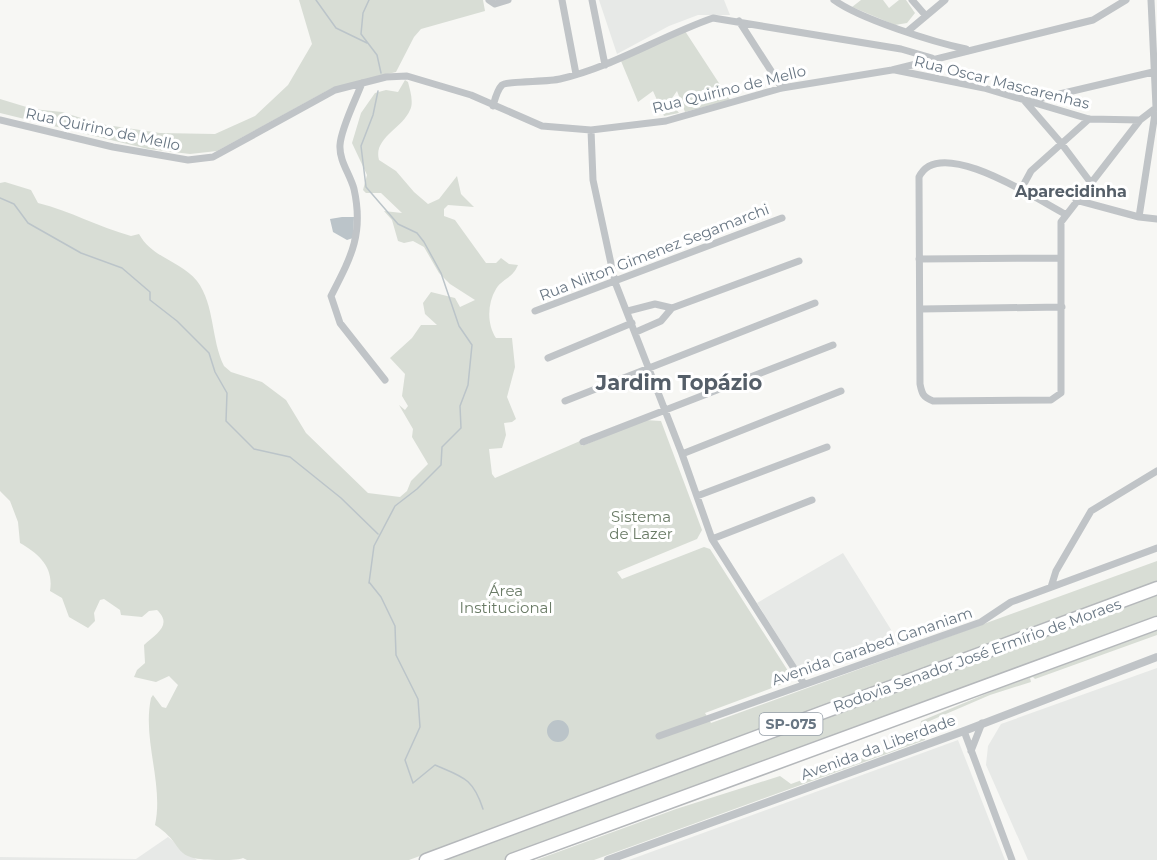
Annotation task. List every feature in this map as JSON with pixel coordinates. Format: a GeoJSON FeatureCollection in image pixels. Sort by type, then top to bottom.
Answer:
{"type":"FeatureCollection","features":[{"type":"Feature","properties":{"kind":"highway","name":"Rodovia Senador José Ermírio de Moraes"},"geometry":{"type":"LineString","coordinates":[[426,860],[1157,588]]}},
{"type":"Feature","properties":{"kind":"highway","name":"Rodovia Senador José Ermírio de Moraes"},"geometry":{"type":"LineString","coordinates":[[512,860],[1157,623]]}},
{"type":"Feature","properties":{"kind":"street"},"geometry":{"type":"LineString","coordinates":[[492,2],[508,0]]}},
{"type":"Feature","properties":{"kind":"street"},"geometry":{"type":"LineString","coordinates":[[562,0],[576,74]]}},
{"type":"Feature","properties":{"kind":"street"},"geometry":{"type":"LineString","coordinates":[[592,0],[604,65]]}},
{"type":"Feature","properties":{"kind":"street"},"geometry":{"type":"LineString","coordinates":[[834,0],[855,11],[948,46],[969,50]]}},
{"type":"Feature","properties":{"kind":"street"},"geometry":{"type":"LineString","coordinates":[[912,0],[926,16]]}},
{"type":"Feature","properties":{"kind":"street"},"geometry":{"type":"LineString","coordinates":[[908,31],[945,0]]}},
{"type":"Feature","properties":{"kind":"street","name":"Rua Quirino de Mello"},"geometry":{"type":"LineString","coordinates":[[0,120],[113,147],[188,160],[213,157],[336,90],[386,77],[412,77],[471,95],[542,126],[591,130],[666,121],[782,88],[892,70],[1093,20],[1126,0]]}},
{"type":"Feature","properties":{"kind":"street"},"geometry":{"type":"LineString","coordinates":[[1139,217],[1156,107],[1151,0]]}},
{"type":"Feature","properties":{"kind":"street"},"geometry":{"type":"LineString","coordinates":[[493,106],[501,85],[507,81],[536,83],[576,74],[604,65],[690,25],[713,18],[901,49],[933,58]]}},
{"type":"Feature","properties":{"kind":"street"},"geometry":{"type":"LineString","coordinates":[[739,21],[782,88]]}},
{"type":"Feature","properties":{"kind":"street","name":"Rua Oscar Mascarenhas"},"geometry":{"type":"LineString","coordinates":[[892,70],[1026,100],[1089,119],[1140,120]]}},
{"type":"Feature","properties":{"kind":"street"},"geometry":{"type":"LineString","coordinates":[[1090,183],[1026,100],[1153,72]]}},
{"type":"Feature","properties":{"kind":"street"},"geometry":{"type":"LineString","coordinates":[[362,83],[340,144],[343,162],[354,187],[356,234],[354,253],[332,296],[340,323],[385,380]]}},
{"type":"Feature","properties":{"kind":"street"},"geometry":{"type":"LineString","coordinates":[[1065,214],[999,178],[971,167],[945,163],[928,165],[919,177],[920,384],[922,394],[926,398],[933,401],[1051,400],[1061,393],[1060,230],[1065,214],[1140,120],[1156,107]]}},
{"type":"Feature","properties":{"kind":"street"},"geometry":{"type":"LineString","coordinates":[[1025,182],[1031,171],[1089,119]]}},
{"type":"Feature","properties":{"kind":"street"},"geometry":{"type":"LineString","coordinates":[[591,130],[593,180],[615,282],[650,368],[712,539],[804,684]]}},
{"type":"Feature","properties":{"kind":"street"},"geometry":{"type":"LineString","coordinates":[[1076,200],[1139,217],[1157,219]]}},
{"type":"Feature","properties":{"kind":"street","name":"Rua Nilton Gimenez Segamarchi"},"geometry":{"type":"LineString","coordinates":[[535,311],[782,218]]}},
{"type":"Feature","properties":{"kind":"street"},"geometry":{"type":"LineString","coordinates":[[919,259],[1061,258]]}},
{"type":"Feature","properties":{"kind":"street"},"geometry":{"type":"LineString","coordinates":[[636,332],[662,321],[672,308],[799,261]]}},
{"type":"Feature","properties":{"kind":"street"},"geometry":{"type":"LineString","coordinates":[[565,401],[815,303]]}},
{"type":"Feature","properties":{"kind":"street"},"geometry":{"type":"LineString","coordinates":[[628,311],[656,304],[672,308]]}},
{"type":"Feature","properties":{"kind":"street"},"geometry":{"type":"LineString","coordinates":[[921,309],[1062,307]]}},
{"type":"Feature","properties":{"kind":"street"},"geometry":{"type":"LineString","coordinates":[[548,358],[632,323]]}},
{"type":"Feature","properties":{"kind":"street"},"geometry":{"type":"LineString","coordinates":[[583,442],[833,345]]}},
{"type":"Feature","properties":{"kind":"street"},"geometry":{"type":"LineString","coordinates":[[682,454],[841,391]]}},
{"type":"Feature","properties":{"kind":"street"},"geometry":{"type":"LineString","coordinates":[[698,496],[827,447]]}},
{"type":"Feature","properties":{"kind":"street"},"geometry":{"type":"LineString","coordinates":[[1051,587],[1056,572],[1091,511],[1157,471]]}},
{"type":"Feature","properties":{"kind":"street"},"geometry":{"type":"LineString","coordinates":[[712,539],[812,500]]}},
{"type":"Feature","properties":{"kind":"street","name":"Avenida Garabed Gananiam"},"geometry":{"type":"LineString","coordinates":[[659,736],[981,622],[1005,605],[1157,548]]}},
{"type":"Feature","properties":{"kind":"street","name":"Avenida da Liberdade"},"geometry":{"type":"LineString","coordinates":[[608,860],[964,731],[1157,657]]}},
{"type":"Feature","properties":{"kind":"street"},"geometry":{"type":"LineString","coordinates":[[971,751],[982,723]]}},
{"type":"Feature","properties":{"kind":"street"},"geometry":{"type":"LineString","coordinates":[[964,731],[1012,860]]}},
{"type":"Feature","properties":{"kind":"shaded area"},"geometry":{"type":"Polygon","coordinates":[[[599,0],[724,0],[730,15],[698,15],[669,26],[617,54],[599,0]]]}},
{"type":"Feature","properties":{"kind":"shaded area"},"geometry":{"type":"Polygon","coordinates":[[[354,217],[353,238],[347,240],[333,232],[330,219],[354,217]]]}},
{"type":"Feature","properties":{"kind":"shaded area"},"geometry":{"type":"Polygon","coordinates":[[[843,553],[900,644],[803,676],[757,603],[843,553]]]}},
{"type":"Feature","properties":{"kind":"shaded area"},"geometry":{"type":"Polygon","coordinates":[[[1157,668],[1157,860],[1028,860],[986,765],[988,746],[1001,724],[1157,668]]]}},
{"type":"Feature","properties":{"kind":"shaded area"},"geometry":{"type":"Polygon","coordinates":[[[558,720],[566,723],[569,731],[566,739],[558,742],[550,739],[547,731],[550,723],[558,720]]]}},
{"type":"Feature","properties":{"kind":"shaded area"},"geometry":{"type":"Polygon","coordinates":[[[958,740],[1005,860],[629,860],[958,740]]]}},
{"type":"Feature","properties":{"kind":"shaded area"},"geometry":{"type":"Polygon","coordinates":[[[168,837],[197,860],[0,860],[0,857],[136,859],[168,837]]]}},
{"type":"Feature","properties":{"kind":"green space"},"geometry":{"type":"Polygon","coordinates":[[[299,0],[483,0],[485,11],[421,29],[414,37],[396,72],[332,88],[217,151],[190,154],[148,149],[0,113],[0,99],[33,109],[62,112],[100,124],[160,133],[215,134],[255,116],[288,85],[312,44],[299,0]]]}},
{"type":"Feature","properties":{"kind":"green space"},"geometry":{"type":"Polygon","coordinates":[[[861,0],[883,0],[889,8],[899,0],[906,0],[915,13],[907,23],[895,25],[852,7],[861,0]]]}},
{"type":"Feature","properties":{"kind":"green space"},"geometry":{"type":"Polygon","coordinates":[[[685,31],[730,100],[685,112],[677,91],[670,101],[679,113],[664,116],[653,91],[638,102],[621,61],[685,31]]]}},
{"type":"Feature","properties":{"kind":"green space"},"geometry":{"type":"Polygon","coordinates":[[[405,80],[411,92],[411,107],[406,117],[380,146],[379,160],[396,171],[428,204],[439,199],[457,176],[461,194],[474,207],[448,205],[444,209],[444,216],[455,220],[486,263],[496,263],[501,258],[509,264],[518,265],[496,289],[490,307],[491,327],[496,338],[512,338],[515,367],[507,397],[516,419],[504,423],[506,435],[502,448],[489,449],[492,474],[495,478],[580,441],[582,446],[645,420],[661,421],[702,530],[697,539],[617,572],[622,579],[704,547],[710,549],[790,674],[785,683],[705,713],[711,723],[1157,561],[1157,583],[409,860],[247,860],[243,858],[221,860],[193,858],[185,855],[155,825],[157,794],[149,730],[151,698],[153,695],[162,707],[166,708],[178,685],[169,676],[156,682],[134,677],[137,670],[145,663],[144,645],[158,633],[163,625],[162,615],[157,610],[149,611],[142,617],[121,615],[120,610],[104,599],[100,600],[94,613],[95,621],[88,628],[69,617],[62,598],[50,591],[50,575],[44,562],[20,543],[18,522],[10,501],[0,491],[0,183],[5,182],[31,190],[38,203],[131,236],[139,234],[151,249],[190,274],[203,290],[224,366],[231,372],[262,382],[286,400],[306,433],[368,493],[400,497],[407,491],[411,481],[428,464],[412,437],[413,429],[399,405],[405,410],[408,406],[402,396],[405,374],[390,358],[412,338],[421,325],[437,325],[425,314],[423,303],[431,292],[455,298],[460,307],[475,300],[450,284],[439,273],[424,247],[413,241],[404,243],[398,241],[392,220],[384,211],[402,213],[381,193],[366,193],[363,190],[367,175],[352,143],[361,113],[375,93],[386,90],[398,92],[405,80]]]}},
{"type":"Feature","properties":{"kind":"green space"},"geometry":{"type":"Polygon","coordinates":[[[1157,594],[1157,618],[504,860],[441,860],[1157,594]]]}},
{"type":"Feature","properties":{"kind":"green space"},"geometry":{"type":"Polygon","coordinates":[[[1157,628],[1157,635],[1035,679],[1030,678],[1031,682],[990,695],[925,723],[925,740],[594,860],[536,860],[676,809],[780,776],[791,784],[919,737],[921,721],[1053,666],[1157,628]]]}},
{"type":"Feature","properties":{"kind":"waterway"},"geometry":{"type":"LineString","coordinates":[[316,0],[336,28],[367,43]]}},
{"type":"Feature","properties":{"kind":"waterway"},"geometry":{"type":"LineString","coordinates":[[369,0],[363,13],[361,34],[377,55],[381,73]]}},
{"type":"Feature","properties":{"kind":"waterway"},"geometry":{"type":"LineString","coordinates":[[369,583],[374,546],[395,506],[417,489],[441,465],[442,447],[461,428],[460,406],[468,385],[472,345],[459,326],[441,273],[424,242],[417,233],[398,224],[366,187],[361,146],[373,115],[378,91]]}},
{"type":"Feature","properties":{"kind":"waterway"},"geometry":{"type":"LineString","coordinates":[[0,198],[14,204],[28,223],[81,253],[122,268],[150,292],[150,300],[177,321],[209,353],[215,372],[227,393],[226,421],[254,449],[290,457],[341,498],[378,534]]}},
{"type":"Feature","properties":{"kind":"waterway"},"geometry":{"type":"LineString","coordinates":[[369,582],[381,597],[395,626],[396,655],[418,699],[420,727],[405,760],[413,783],[435,765],[466,780],[475,791],[483,809]]}},
{"type":"Feature","properties":{"kind":"district","name":"Aparecidinha"},"geometry":{"type":"Point","coordinates":[1071,191]}},
{"type":"Feature","properties":{"kind":"district","name":"Jardim Topázio"},"geometry":{"type":"Point","coordinates":[679,382]}},
{"type":"Feature","properties":{"kind":"park label","name":"Sistema de Lazer"},"geometry":{"type":"Point","coordinates":[641,524]}},
{"type":"Feature","properties":{"kind":"park label","name":"Área Institucional"},"geometry":{"type":"Point","coordinates":[506,598]}}]}
